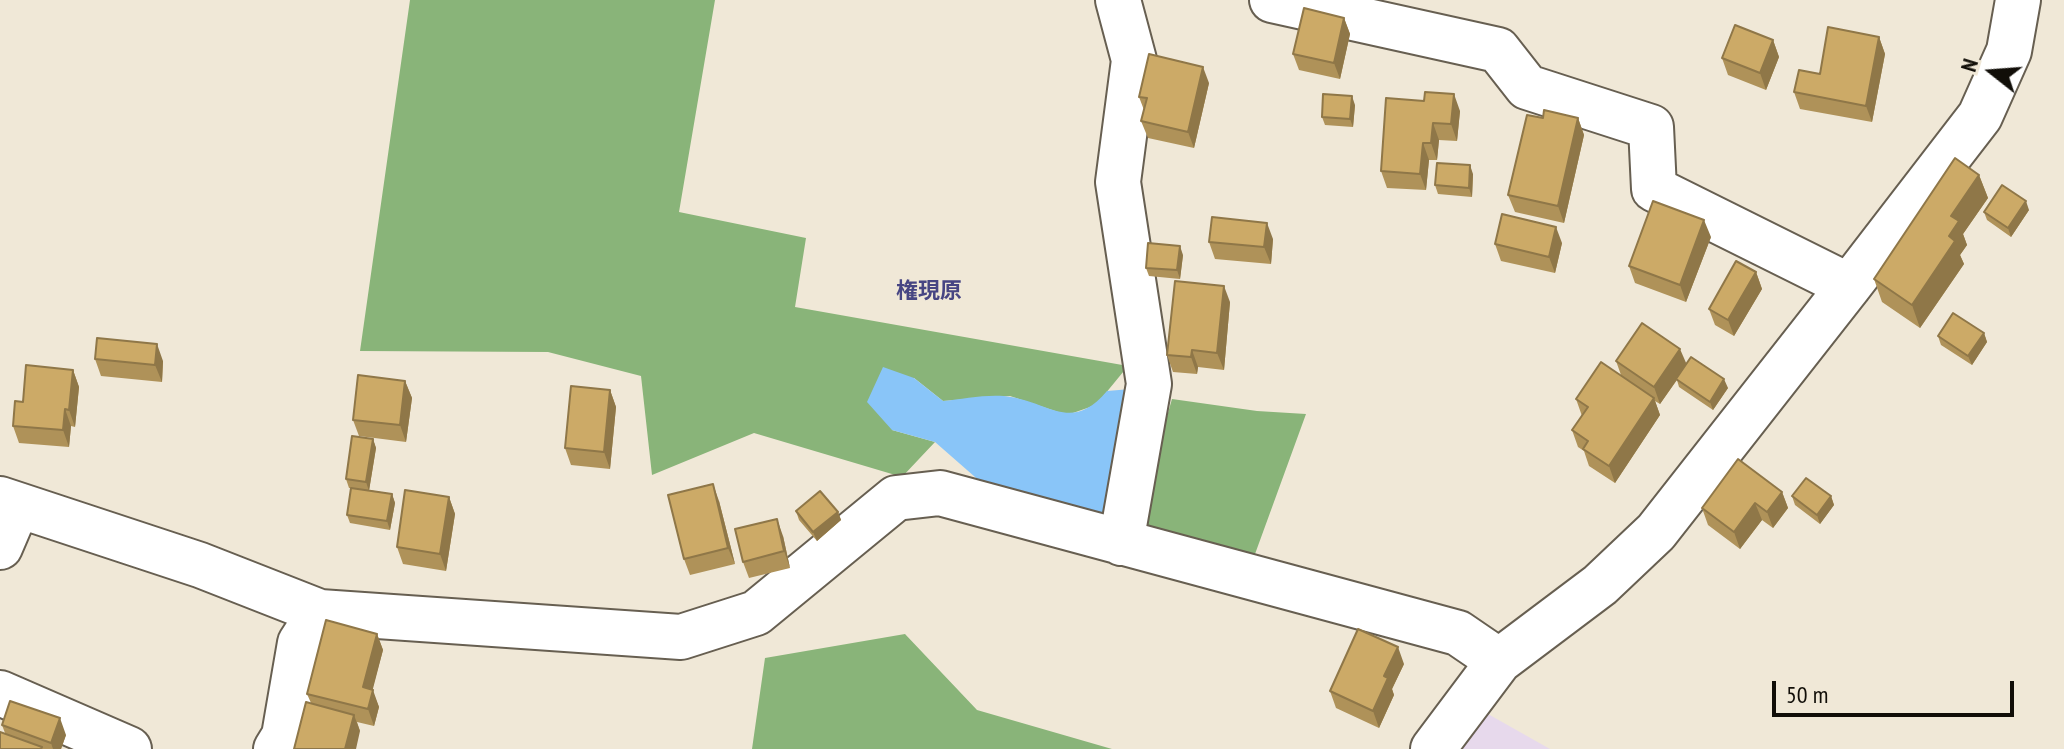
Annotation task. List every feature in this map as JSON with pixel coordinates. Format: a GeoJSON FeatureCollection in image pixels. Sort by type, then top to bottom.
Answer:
{"type":"FeatureCollection","features":[{"type":"Feature","properties":{"kind":"street"},"geometry":{"type":"LineString","coordinates":[[1118,0],[1134,60],[1118,182],[1149,384],[1121,543]]}},
{"type":"Feature","properties":{"kind":"street"},"geometry":{"type":"LineString","coordinates":[[1272,0],[1498,50],[1527,87],[1651,127],[1654,189],[1849,286]]}},
{"type":"Feature","properties":{"kind":"street"},"geometry":{"type":"LineString","coordinates":[[1433,749],[1499,661],[1600,585],[1656,532],[1849,286],[1980,116],[2009,51],[2018,0]]}},
{"type":"Feature","properties":{"kind":"street"},"geometry":{"type":"LineString","coordinates":[[0,547],[9,502],[200,565],[320,612],[681,637],[756,613],[896,498],[940,493],[1458,633],[1499,661]]}},
{"type":"Feature","properties":{"kind":"street"},"geometry":{"type":"LineString","coordinates":[[276,749],[284,736],[300,643],[320,612]]}},
{"type":"Feature","properties":{"kind":"street"},"geometry":{"type":"LineString","coordinates":[[0,693],[129,749]]}},
{"type":"Feature","properties":{"kind":"shaded area"},"geometry":{"type":"Polygon","coordinates":[[[1488,714],[1550,749],[1457,749],[1488,714]]]}},
{"type":"Feature","properties":{"kind":"green space"},"geometry":{"type":"Polygon","coordinates":[[[410,0],[715,0],[679,212],[806,238],[795,307],[1128,366],[1096,405],[1067,415],[1010,396],[943,401],[914,378],[892,430],[935,442],[902,477],[754,433],[652,475],[641,376],[548,352],[360,351],[410,0]]]}},
{"type":"Feature","properties":{"kind":"green space"},"geometry":{"type":"Polygon","coordinates":[[[1172,399],[1257,411],[1306,414],[1251,565],[1135,527],[1172,399]]]}},
{"type":"Feature","properties":{"kind":"green space"},"geometry":{"type":"Polygon","coordinates":[[[905,634],[977,710],[1112,749],[752,749],[765,658],[905,634]]]}},
{"type":"Feature","properties":{"kind":"water"},"geometry":{"type":"Polygon","coordinates":[[[883,367],[914,378],[943,401],[1003,396],[1072,413],[1095,403],[1107,391],[1131,389],[1108,517],[991,491],[935,442],[892,430],[867,402],[883,367]]]}},
{"type":"Feature","properties":{"kind":"building"},"geometry":{"type":"Polygon","coordinates":[[[1304,8],[1344,18],[1334,63],[1293,54],[1304,8]]]}},
{"type":"Feature","properties":{"kind":"building"},"geometry":{"type":"Polygon","coordinates":[[[1735,25],[1773,40],[1760,73],[1722,58],[1735,25]]]}},
{"type":"Feature","properties":{"kind":"building"},"geometry":{"type":"Polygon","coordinates":[[[1828,27],[1879,37],[1866,106],[1794,92],[1799,70],[1820,74],[1828,27]]]}},
{"type":"Feature","properties":{"kind":"building"},"geometry":{"type":"Polygon","coordinates":[[[1149,54],[1203,67],[1188,132],[1141,121],[1147,98],[1139,97],[1149,54]]]}},
{"type":"Feature","properties":{"kind":"building"},"geometry":{"type":"Polygon","coordinates":[[[1425,92],[1454,94],[1451,124],[1433,123],[1431,143],[1423,143],[1420,174],[1381,171],[1386,98],[1424,101],[1425,92]]]}},
{"type":"Feature","properties":{"kind":"building"},"geometry":{"type":"Polygon","coordinates":[[[1323,94],[1352,96],[1350,119],[1322,117],[1323,94]]]}},
{"type":"Feature","properties":{"kind":"building"},"geometry":{"type":"Polygon","coordinates":[[[1544,110],[1578,118],[1558,206],[1508,195],[1527,115],[1543,118],[1544,110]]]}},
{"type":"Feature","properties":{"kind":"building"},"geometry":{"type":"Polygon","coordinates":[[[1955,158],[1979,175],[1951,216],[1959,221],[1949,236],[1955,241],[1912,305],[1874,279],[1955,158]]]}},
{"type":"Feature","properties":{"kind":"building"},"geometry":{"type":"Polygon","coordinates":[[[1437,163],[1470,165],[1469,188],[1435,185],[1437,163]]]}},
{"type":"Feature","properties":{"kind":"building"},"geometry":{"type":"Polygon","coordinates":[[[2002,185],[2026,201],[2008,228],[1984,212],[2002,185]]]}},
{"type":"Feature","properties":{"kind":"building"},"geometry":{"type":"Polygon","coordinates":[[[1653,201],[1704,220],[1680,285],[1629,266],[1653,201]]]}},
{"type":"Feature","properties":{"kind":"building"},"geometry":{"type":"Polygon","coordinates":[[[1502,214],[1556,227],[1549,257],[1495,244],[1502,214]]]}},
{"type":"Feature","properties":{"kind":"building"},"geometry":{"type":"Polygon","coordinates":[[[1212,217],[1267,223],[1264,247],[1209,242],[1212,217]]]}},
{"type":"Feature","properties":{"kind":"building"},"geometry":{"type":"Polygon","coordinates":[[[1148,243],[1180,246],[1177,270],[1146,268],[1148,243]]]}},
{"type":"Feature","properties":{"kind":"building"},"geometry":{"type":"Polygon","coordinates":[[[1736,261],[1756,272],[1728,320],[1709,309],[1736,261]]]}},
{"type":"Feature","properties":{"kind":"building"},"geometry":{"type":"Polygon","coordinates":[[[1175,281],[1224,286],[1217,353],[1192,350],[1191,357],[1167,355],[1175,281]]]}},
{"type":"Feature","properties":{"kind":"building"},"geometry":{"type":"Polygon","coordinates":[[[1953,313],[1984,333],[1968,356],[1938,336],[1953,313]]]}},
{"type":"Feature","properties":{"kind":"building"},"geometry":{"type":"Polygon","coordinates":[[[1642,323],[1680,349],[1654,387],[1616,361],[1642,323]]]}},
{"type":"Feature","properties":{"kind":"building"},"geometry":{"type":"Polygon","coordinates":[[[97,338],[157,344],[155,365],[95,359],[97,338]]]}},
{"type":"Feature","properties":{"kind":"building"},"geometry":{"type":"Polygon","coordinates":[[[1691,357],[1724,379],[1710,402],[1676,379],[1691,357]]]}},
{"type":"Feature","properties":{"kind":"building"},"geometry":{"type":"Polygon","coordinates":[[[1601,362],[1654,398],[1609,466],[1583,449],[1588,441],[1572,430],[1588,407],[1576,399],[1601,362]]]}},
{"type":"Feature","properties":{"kind":"building"},"geometry":{"type":"Polygon","coordinates":[[[26,365],[73,370],[69,410],[65,409],[63,430],[13,426],[15,401],[23,402],[26,365]]]}},
{"type":"Feature","properties":{"kind":"building"},"geometry":{"type":"Polygon","coordinates":[[[358,375],[405,381],[400,425],[353,420],[358,375]]]}},
{"type":"Feature","properties":{"kind":"building"},"geometry":{"type":"Polygon","coordinates":[[[571,386],[610,390],[604,452],[565,448],[571,386]]]}},
{"type":"Feature","properties":{"kind":"building"},"geometry":{"type":"Polygon","coordinates":[[[352,436],[373,439],[366,482],[346,479],[352,436]]]}},
{"type":"Feature","properties":{"kind":"building"},"geometry":{"type":"Polygon","coordinates":[[[1738,459],[1782,492],[1767,512],[1755,503],[1734,532],[1702,508],[1738,459]]]}},
{"type":"Feature","properties":{"kind":"building"},"geometry":{"type":"Polygon","coordinates":[[[1806,478],[1831,496],[1817,515],[1792,496],[1806,478]]]}},
{"type":"Feature","properties":{"kind":"building"},"geometry":{"type":"Polygon","coordinates":[[[713,484],[728,548],[684,559],[668,495],[713,484]]]}},
{"type":"Feature","properties":{"kind":"building"},"geometry":{"type":"Polygon","coordinates":[[[351,488],[392,494],[387,521],[347,515],[351,488]]]}},
{"type":"Feature","properties":{"kind":"building"},"geometry":{"type":"Polygon","coordinates":[[[405,490],[449,497],[440,554],[397,547],[405,490]]]}},
{"type":"Feature","properties":{"kind":"building"},"geometry":{"type":"Polygon","coordinates":[[[820,491],[838,512],[813,532],[796,511],[820,491]]]}},
{"type":"Feature","properties":{"kind":"building"},"geometry":{"type":"Polygon","coordinates":[[[777,519],[784,551],[743,562],[735,529],[777,519]]]}},
{"type":"Feature","properties":{"kind":"building"},"geometry":{"type":"Polygon","coordinates":[[[326,620],[377,634],[363,687],[373,690],[368,709],[307,694],[326,620]]]}},
{"type":"Feature","properties":{"kind":"building"},"geometry":{"type":"Polygon","coordinates":[[[1358,629],[1398,647],[1384,676],[1388,678],[1373,711],[1330,691],[1358,629]]]}},
{"type":"Feature","properties":{"kind":"building"},"geometry":{"type":"Polygon","coordinates":[[[10,701],[60,718],[51,743],[2,725],[10,701]]]}},
{"type":"Feature","properties":{"kind":"building"},"geometry":{"type":"Polygon","coordinates":[[[306,702],[354,715],[345,749],[294,749],[306,702]]]}},
{"type":"Feature","properties":{"kind":"building"},"geometry":{"type":"Polygon","coordinates":[[[0,732],[42,747],[0,749],[0,732]]]}},
{"type":"Feature","properties":{"kind":"district","name":"権現原"},"geometry":{"type":"Point","coordinates":[929,292]}}]}
